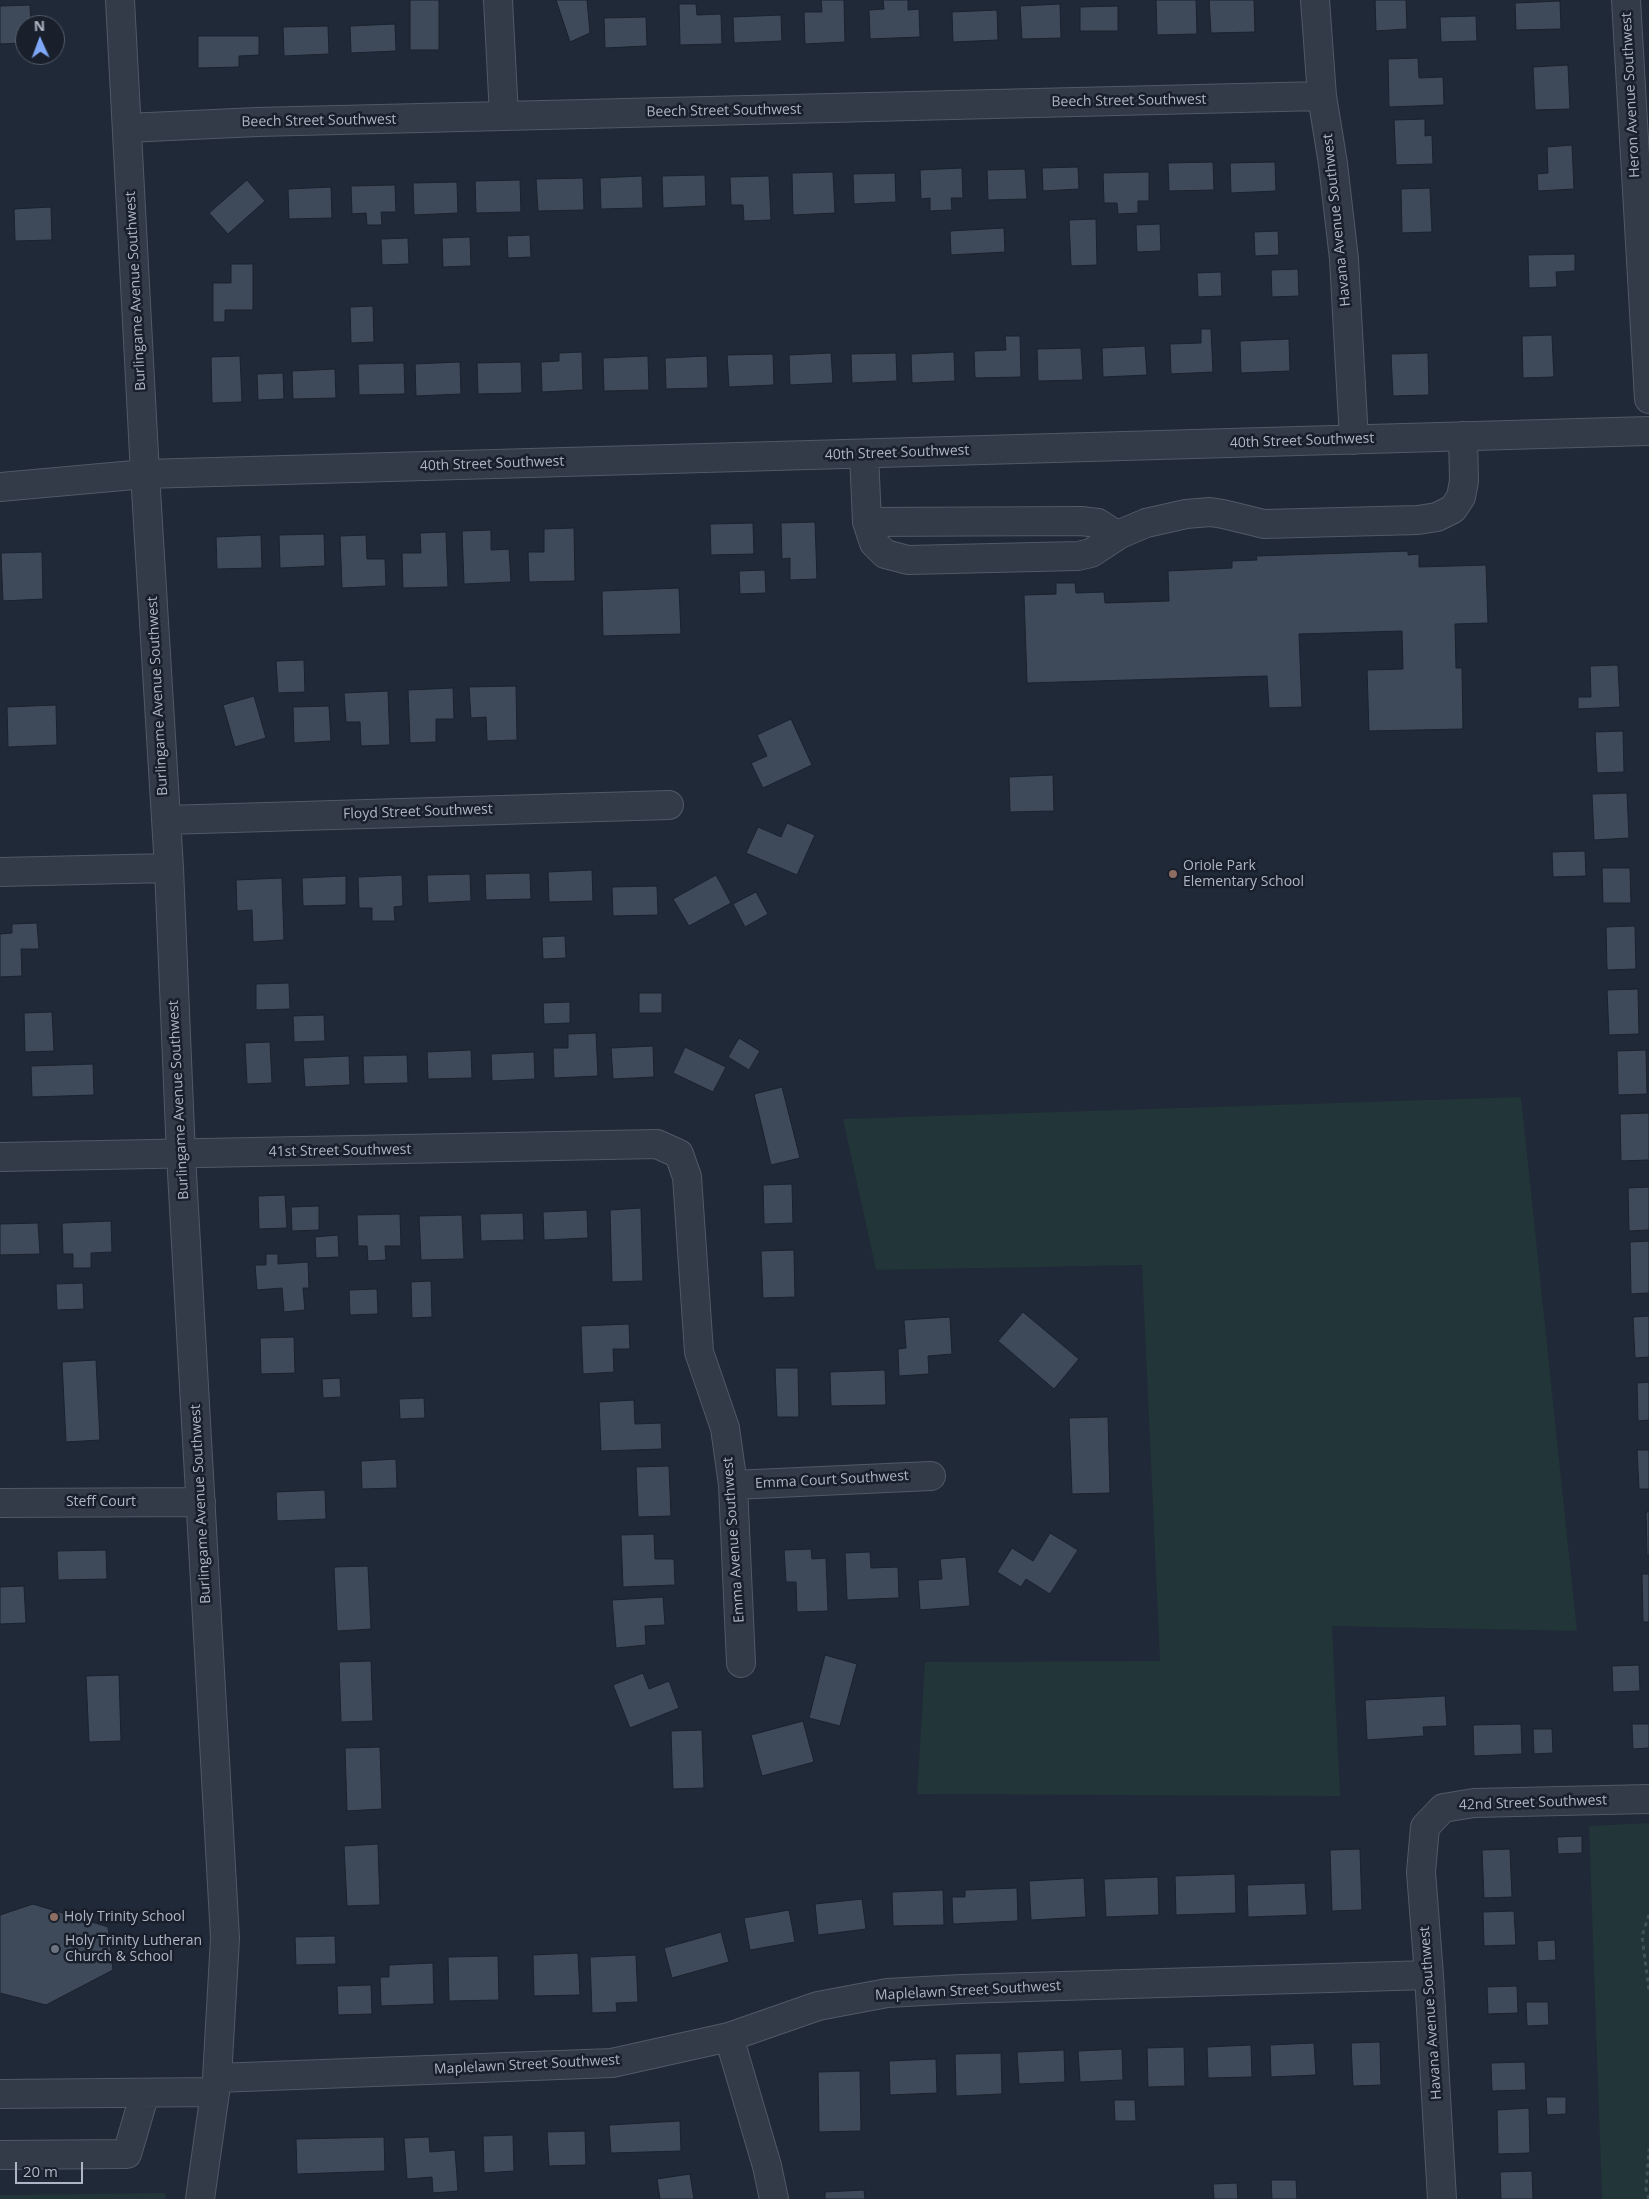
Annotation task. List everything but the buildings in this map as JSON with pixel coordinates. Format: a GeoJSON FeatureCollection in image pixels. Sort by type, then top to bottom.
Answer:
{"type":"FeatureCollection","features":[{"type":"Feature","properties":{"kind":"street","name":"Burlingame Avenue Southwest"},"geometry":{"type":"LineString","coordinates":[[120,0],[145,474],[169,868],[181,1155],[225,1938],[216,2085],[200,2199]]}},
{"type":"Feature","properties":{"kind":"street"},"geometry":{"type":"LineString","coordinates":[[498,0],[504,116]]}},
{"type":"Feature","properties":{"kind":"street","name":"Havana Avenue Southwest"},"geometry":{"type":"LineString","coordinates":[[1315,0],[1322,96],[1334,164],[1344,259],[1354,440]]}},
{"type":"Feature","properties":{"kind":"street","name":"Heron Avenue Southwest"},"geometry":{"type":"LineString","coordinates":[[1626,0],[1649,399]]}},
{"type":"Feature","properties":{"kind":"street","name":"Beech Street Southwest"},"geometry":{"type":"LineString","coordinates":[[127,128],[504,116],[1322,96]]}},
{"type":"Feature","properties":{"kind":"street","name":"40th Street Southwest"},"geometry":{"type":"LineString","coordinates":[[0,487],[145,474],[1649,431]]}},
{"type":"Feature","properties":{"kind":"street"},"geometry":{"type":"LineString","coordinates":[[864,454],[867,522],[871,537],[879,549],[892,557],[908,560],[1078,556],[1091,553],[1120,534],[1159,519],[1197,512],[1223,514],[1264,524],[1418,520],[1437,517],[1453,509],[1461,497],[1464,480],[1463,436]]}},
{"type":"Feature","properties":{"kind":"street"},"geometry":{"type":"LineString","coordinates":[[867,522],[1081,521],[1098,523],[1112,532],[1120,534]]}},
{"type":"Feature","properties":{"kind":"street","name":"Floyd Street Southwest"},"geometry":{"type":"LineString","coordinates":[[166,820],[669,805]]}},
{"type":"Feature","properties":{"kind":"street"},"geometry":{"type":"LineString","coordinates":[[0,872],[169,868]]}},
{"type":"Feature","properties":{"kind":"street","name":"41st Street Southwest"},"geometry":{"type":"LineString","coordinates":[[0,1157],[181,1155],[657,1144],[679,1154]]}},
{"type":"Feature","properties":{"kind":"street","name":"Emma Avenue Southwest"},"geometry":{"type":"LineString","coordinates":[[679,1154],[687,1177],[699,1352],[725,1428],[733,1485],[741,1663]]}},
{"type":"Feature","properties":{"kind":"street","name":"Emma Court Southwest"},"geometry":{"type":"LineString","coordinates":[[733,1485],[931,1476]]}},
{"type":"Feature","properties":{"kind":"street","name":"Steff Court"},"geometry":{"type":"LineString","coordinates":[[0,1503],[201,1502]]}},
{"type":"Feature","properties":{"kind":"street","name":"42nd Street Southwest"},"geometry":{"type":"LineString","coordinates":[[1425,1827],[1443,1808],[1474,1803],[1649,1799]]}},
{"type":"Feature","properties":{"kind":"street","name":"Havana Avenue Southwest"},"geometry":{"type":"LineString","coordinates":[[1425,1827],[1421,1872],[1442,2199]]}},
{"type":"Feature","properties":{"kind":"street","name":"Maplelawn Street Southwest"},"geometry":{"type":"LineString","coordinates":[[0,2094],[145,2093],[216,2085],[612,2063],[729,2038],[818,2006],[887,1994],[972,1989],[1429,1974]]}},
{"type":"Feature","properties":{"kind":"street"},"geometry":{"type":"LineString","coordinates":[[729,2038],[767,2166],[774,2199]]}},
{"type":"Feature","properties":{"kind":"street"},"geometry":{"type":"LineString","coordinates":[[0,2155],[127,2154],[145,2093]]}},
{"type":"Feature","properties":{"kind":"path"},"geometry":{"type":"LineString","coordinates":[[1649,1915],[1642,1936],[1649,1990]]}},
{"type":"Feature","properties":{"kind":"path"},"geometry":{"type":"LineString","coordinates":[[1649,2149],[1646,2189],[1649,2199]]}},
{"type":"Feature","properties":{"kind":"green space"},"geometry":{"type":"Polygon","coordinates":[[[1521,1097],[1577,1631],[1332,1626],[1340,1796],[917,1794],[925,1662],[1160,1661],[1142,1265],[876,1270],[843,1119],[1521,1097]]]}},
{"type":"Feature","properties":{"kind":"green space"},"geometry":{"type":"Polygon","coordinates":[[[1649,1823],[1649,2199],[1602,2199],[1589,1826],[1649,1823]]]}},
{"type":"Feature","properties":{"kind":"green space"},"geometry":{"type":"Polygon","coordinates":[[[166,2193],[165,2199],[0,2199],[0,2195],[166,2193]]]}},
{"type":"Feature","properties":{"kind":"place","name":"Oriole Park Elementary School"},"geometry":{"type":"Point","coordinates":[1173,874]}},
{"type":"Feature","properties":{"kind":"place","name":"Holy Trinity School"},"geometry":{"type":"Point","coordinates":[54,1917]}},
{"type":"Feature","properties":{"kind":"place","name":"Holy Trinity Lutheran Church & School"},"geometry":{"type":"Point","coordinates":[55,1949]}}]}
